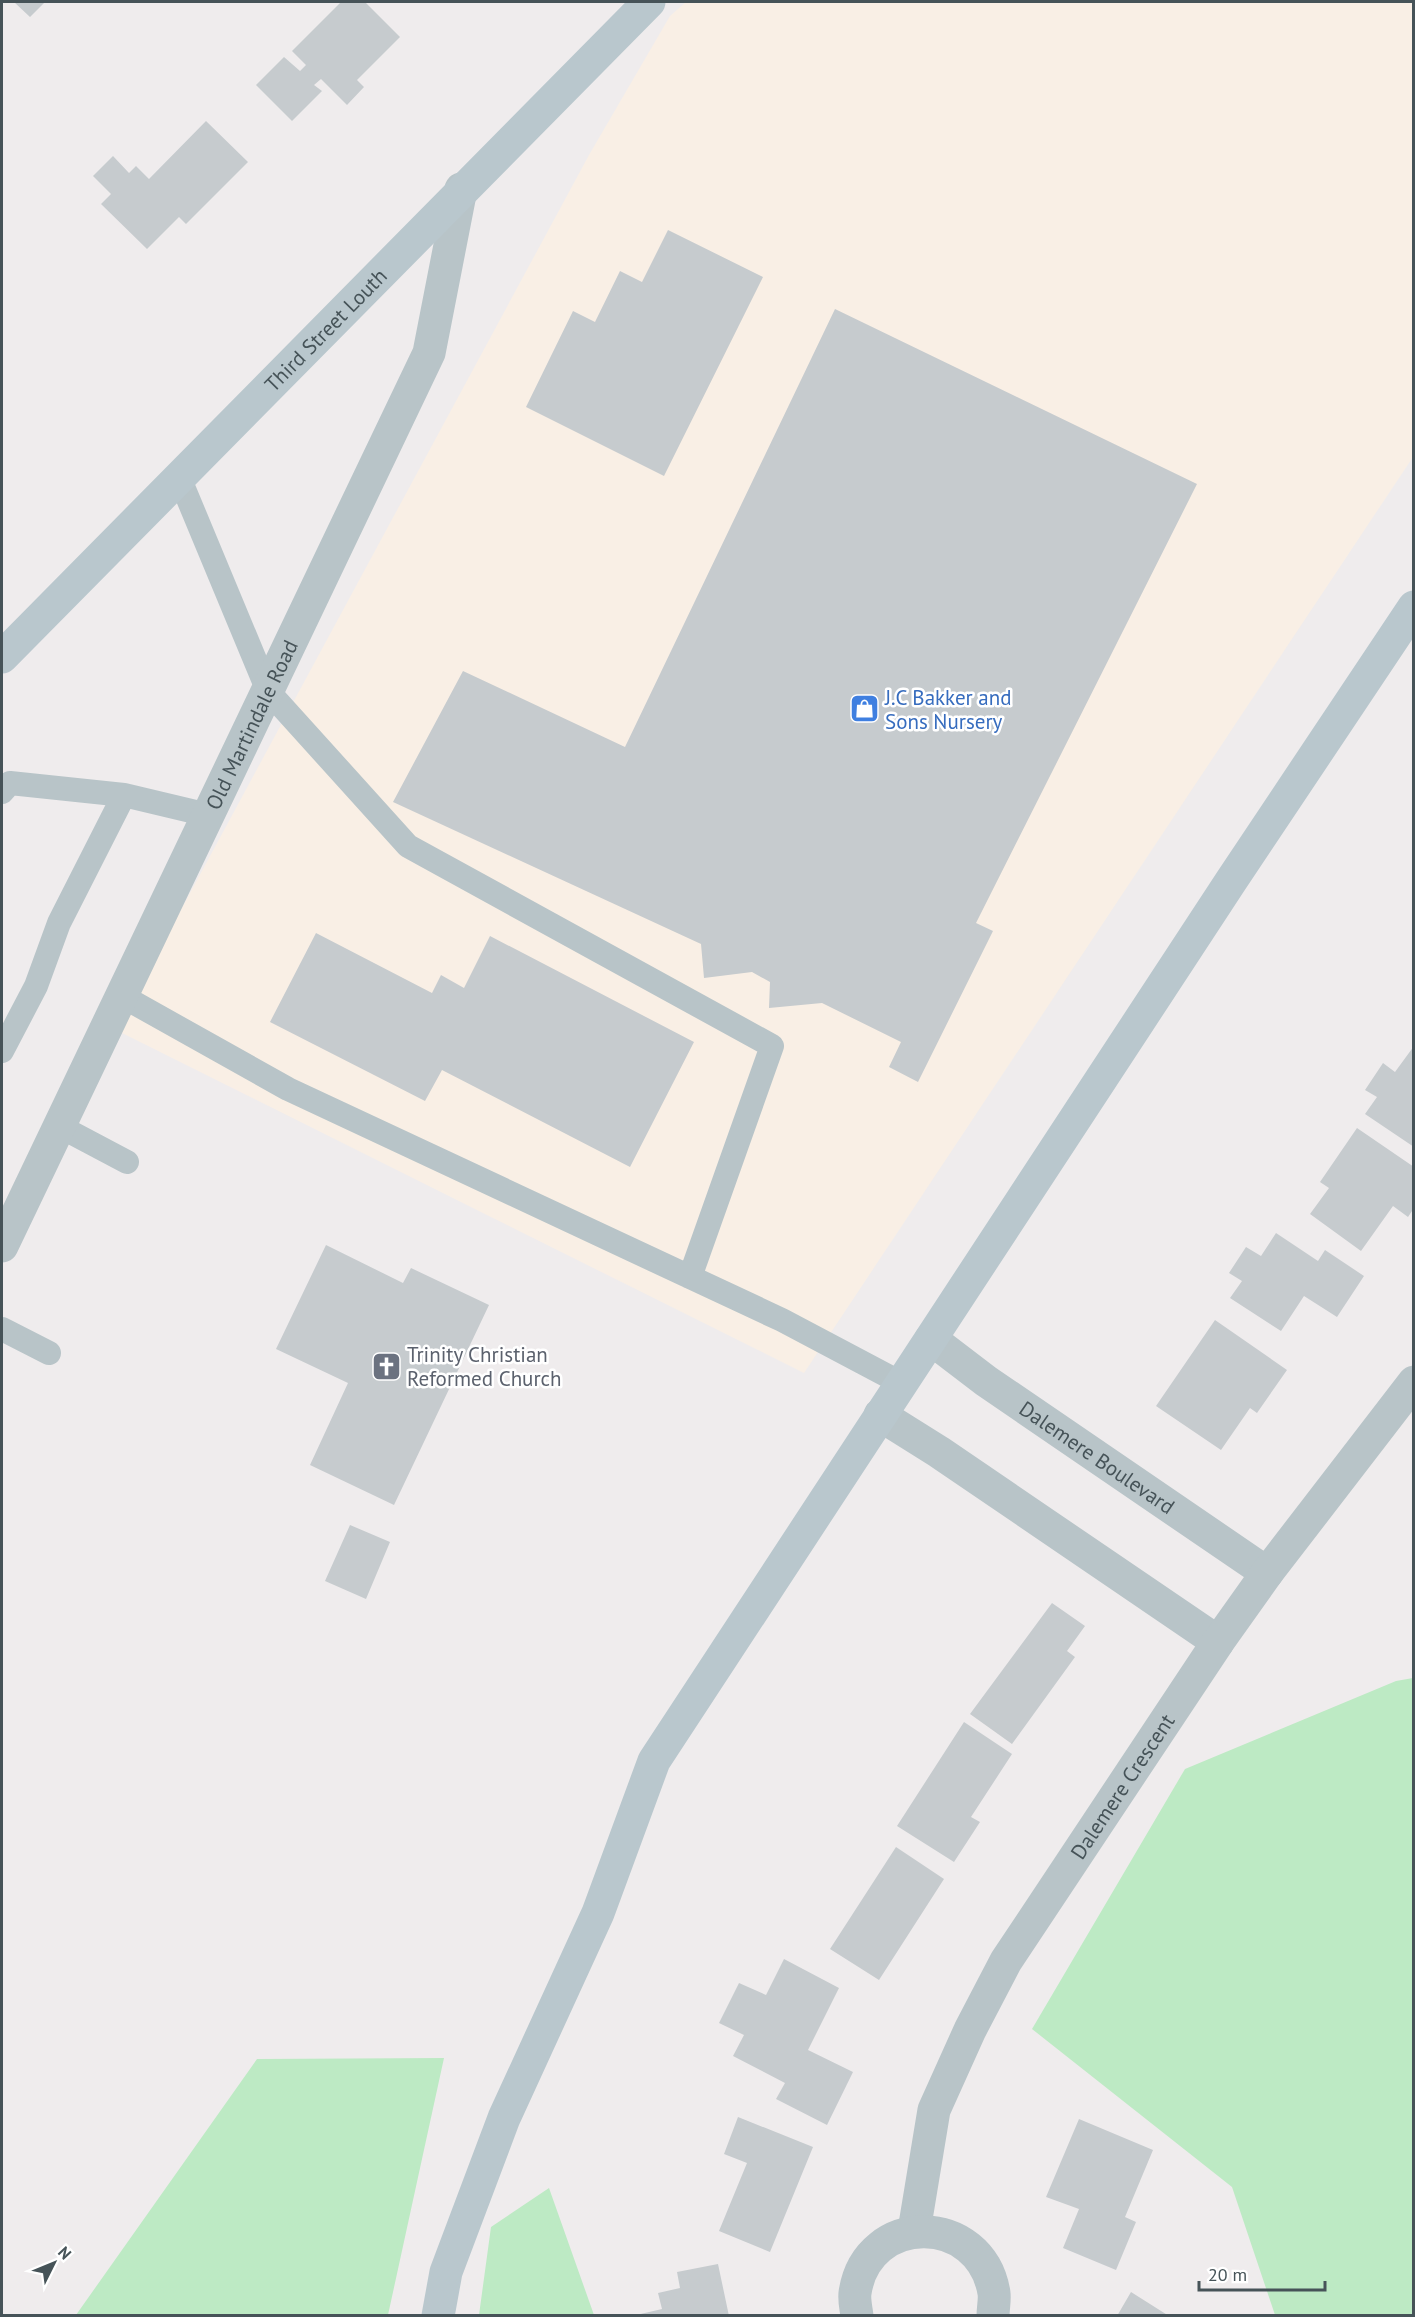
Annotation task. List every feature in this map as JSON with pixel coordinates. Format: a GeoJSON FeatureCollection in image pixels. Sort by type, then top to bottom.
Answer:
{"type":"FeatureCollection","features":[{"type":"Feature","properties":{"kind":"main road","name":"Third Street Louth"},"geometry":{"type":"LineString","coordinates":[[2,657],[461,189],[649,2]]}},
{"type":"Feature","properties":{"kind":"main road"},"geometry":{"type":"LineString","coordinates":[[438,2316],[446,2272],[504,2118],[598,1913],[654,1761],[1413,607]]}},
{"type":"Feature","properties":{"kind":"street","name":"Old Martindale Road"},"geometry":{"type":"LineString","coordinates":[[2,1246],[429,352],[461,189]]}},
{"type":"Feature","properties":{"kind":"street","name":"Dalemere Boulevard"},"geometry":{"type":"LineString","coordinates":[[931,1339],[986,1381],[1267,1573]]}},
{"type":"Feature","properties":{"kind":"street","name":"Dalemere Crescent"},"geometry":{"type":"LineString","coordinates":[[914,2231],[934,2110],[970,2030],[1006,1960],[1218,1642],[1267,1573],[1413,1382]]}},
{"type":"Feature","properties":{"kind":"street"},"geometry":{"type":"LineString","coordinates":[[880,1415],[939,1452],[1218,1642]]}},
{"type":"Feature","properties":{"kind":"street"},"geometry":{"type":"LineString","coordinates":[[857,2316],[855,2294],[860,2272],[873,2253],[891,2238],[914,2231],[936,2231],[958,2239],[976,2253],[988,2272],[994,2294],[993,2316]]}},
{"type":"Feature","properties":{"kind":"lane"},"geometry":{"type":"LineString","coordinates":[[180,477],[268,691],[408,846],[772,1046],[690,1277]]}},
{"type":"Feature","properties":{"kind":"lane"},"geometry":{"type":"LineString","coordinates":[[2,792],[10,783],[124,795],[208,815]]}},
{"type":"Feature","properties":{"kind":"lane"},"geometry":{"type":"LineString","coordinates":[[2,1051],[36,986],[58,923],[124,795]]}},
{"type":"Feature","properties":{"kind":"lane"},"geometry":{"type":"LineString","coordinates":[[122,996],[288,1089],[782,1320],[901,1383]]}},
{"type":"Feature","properties":{"kind":"lane"},"geometry":{"type":"LineString","coordinates":[[59,1126],[127,1162]]}},
{"type":"Feature","properties":{"kind":"lane"},"geometry":{"type":"LineString","coordinates":[[2,1329],[50,1353]]}},
{"type":"Feature","properties":{"kind":"shaded area"},"geometry":{"type":"Polygon","coordinates":[[[686,2],[1413,2],[1413,457],[804,1373],[116,1030],[589,155],[670,16],[686,2]]]}},
{"type":"Feature","properties":{"kind":"green space"},"geometry":{"type":"Polygon","coordinates":[[[1413,1678],[1413,2315],[1275,2315],[1232,2187],[1032,2029],[1185,1769],[1396,1681],[1413,1678]]]}},
{"type":"Feature","properties":{"kind":"green space"},"geometry":{"type":"Polygon","coordinates":[[[444,2058],[388,2315],[76,2315],[257,2059],[444,2058]]]}},
{"type":"Feature","properties":{"kind":"green space"},"geometry":{"type":"Polygon","coordinates":[[[549,2188],[594,2315],[479,2315],[491,2227],[549,2188]]]}},
{"type":"Feature","properties":{"kind":"building"},"geometry":{"type":"Polygon","coordinates":[[[14,2],[45,2],[30,17],[14,2]]]}},
{"type":"Feature","properties":{"kind":"building"},"geometry":{"type":"Polygon","coordinates":[[[341,2],[365,2],[400,37],[357,80],[364,87],[347,105],[321,79],[314,85],[322,91],[292,121],[256,85],[284,57],[300,71],[306,65],[292,51],[341,2]]]}},
{"type":"Feature","properties":{"kind":"building"},"geometry":{"type":"Polygon","coordinates":[[[206,121],[248,162],[186,224],[179,217],[147,249],[101,204],[111,194],[93,176],[113,156],[129,173],[136,166],[149,179],[206,121]]]}},
{"type":"Feature","properties":{"kind":"building"},"geometry":{"type":"Polygon","coordinates":[[[668,230],[763,277],[664,476],[526,407],[573,311],[595,322],[620,271],[642,282],[668,230]]]}},
{"type":"Feature","properties":{"kind":"building","name":"J.C Bakker and Sons Nursery"},"geometry":{"type":"Polygon","coordinates":[[[835,309],[1197,484],[976,923],[993,931],[918,1082],[889,1067],[901,1042],[822,1003],[769,1008],[770,982],[752,972],[704,978],[701,944],[393,802],[463,671],[625,747],[835,309]]]}},
{"type":"Feature","properties":{"kind":"building"},"geometry":{"type":"Polygon","coordinates":[[[316,933],[432,993],[441,975],[464,988],[490,936],[694,1042],[630,1167],[442,1070],[425,1101],[270,1022],[316,933]]]}},
{"type":"Feature","properties":{"kind":"building"},"geometry":{"type":"Polygon","coordinates":[[[1414,1046],[1414,1147],[1365,1114],[1377,1097],[1365,1090],[1383,1063],[1395,1072],[1414,1046]]]}},
{"type":"Feature","properties":{"kind":"building"},"geometry":{"type":"Polygon","coordinates":[[[1357,1128],[1414,1167],[1414,1208],[1408,1217],[1393,1206],[1361,1251],[1310,1214],[1329,1188],[1320,1182],[1357,1128]]]}},
{"type":"Feature","properties":{"kind":"building"},"geometry":{"type":"Polygon","coordinates":[[[1276,1233],[1318,1261],[1325,1250],[1364,1276],[1337,1317],[1304,1296],[1281,1331],[1230,1298],[1242,1281],[1229,1273],[1246,1247],[1261,1256],[1276,1233]]]}},
{"type":"Feature","properties":{"kind":"building","name":"Trinity Christian Reformed Church"},"geometry":{"type":"Polygon","coordinates":[[[326,1245],[403,1283],[411,1268],[489,1305],[394,1505],[310,1465],[348,1383],[276,1349],[326,1245]]]}},
{"type":"Feature","properties":{"kind":"building"},"geometry":{"type":"Polygon","coordinates":[[[1215,1320],[1287,1370],[1257,1413],[1250,1408],[1221,1450],[1156,1406],[1215,1320]]]}},
{"type":"Feature","properties":{"kind":"building"},"geometry":{"type":"Polygon","coordinates":[[[350,1525],[390,1542],[366,1599],[325,1581],[350,1525]]]}},
{"type":"Feature","properties":{"kind":"building"},"geometry":{"type":"Polygon","coordinates":[[[1052,1603],[1085,1626],[1067,1651],[1075,1657],[1012,1744],[970,1714],[1052,1603]]]}},
{"type":"Feature","properties":{"kind":"building"},"geometry":{"type":"Polygon","coordinates":[[[964,1722],[1012,1754],[971,1817],[980,1822],[954,1862],[897,1826],[964,1722]]]}},
{"type":"Feature","properties":{"kind":"building"},"geometry":{"type":"Polygon","coordinates":[[[896,1847],[944,1879],[879,1980],[830,1949],[896,1847]]]}},
{"type":"Feature","properties":{"kind":"building"},"geometry":{"type":"Polygon","coordinates":[[[784,1959],[839,1988],[808,2050],[853,2072],[827,2125],[776,2099],[785,2083],[733,2056],[744,2035],[719,2023],[739,1983],[766,1995],[784,1959]]]}},
{"type":"Feature","properties":{"kind":"building"},"geometry":{"type":"Polygon","coordinates":[[[738,2117],[813,2147],[770,2252],[719,2231],[747,2163],[724,2154],[738,2117]]]}},
{"type":"Feature","properties":{"kind":"building"},"geometry":{"type":"Polygon","coordinates":[[[1079,2119],[1153,2150],[1125,2217],[1136,2222],[1116,2270],[1063,2248],[1079,2209],[1046,2197],[1079,2119]]]}},
{"type":"Feature","properties":{"kind":"building"},"geometry":{"type":"Polygon","coordinates":[[[718,2264],[729,2316],[632,2316],[662,2309],[658,2293],[680,2288],[677,2272],[718,2264]]]}},
{"type":"Feature","properties":{"kind":"building"},"geometry":{"type":"Polygon","coordinates":[[[1131,2292],[1169,2316],[1117,2316],[1131,2292]]]}},
{"type":"Feature","properties":{"kind":"place","name":"J.C Bakker and Sons Nursery"},"geometry":{"type":"Point","coordinates":[864,709]}},
{"type":"Feature","properties":{"kind":"place","name":"Trinity Christian Reformed Church"},"geometry":{"type":"Point","coordinates":[386,1366]}}]}
